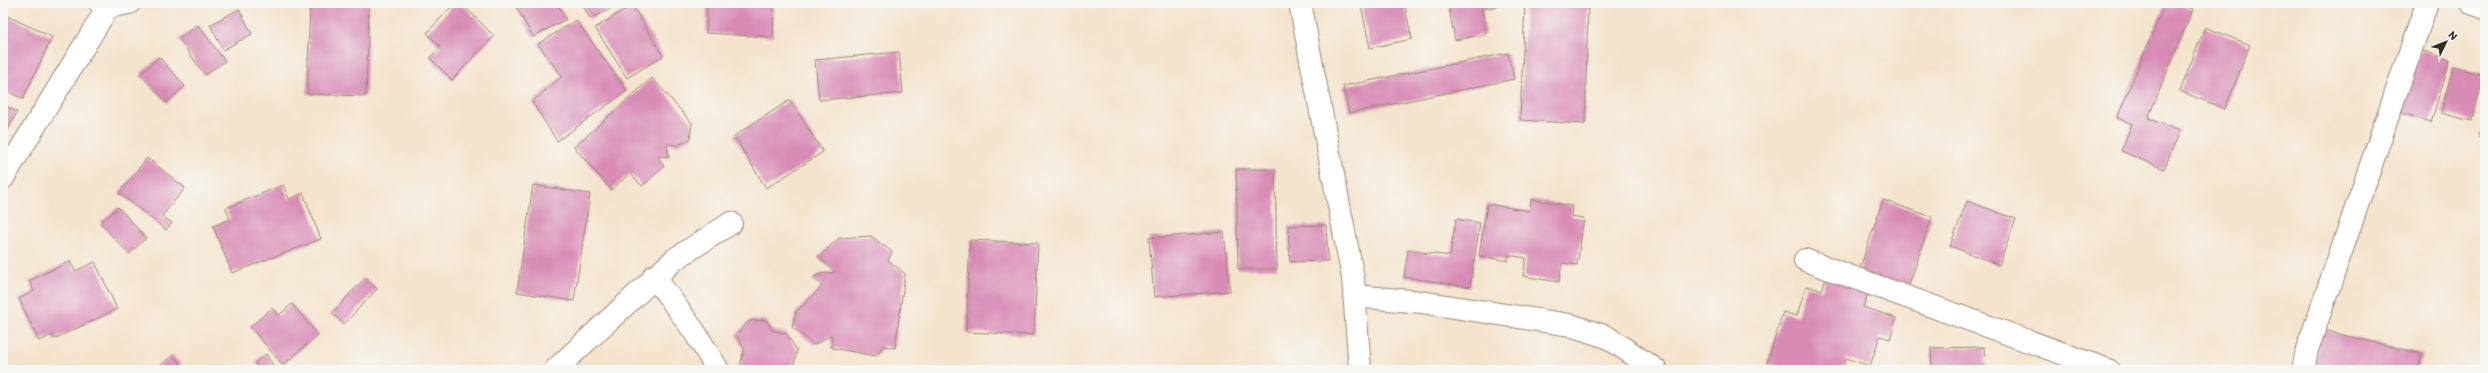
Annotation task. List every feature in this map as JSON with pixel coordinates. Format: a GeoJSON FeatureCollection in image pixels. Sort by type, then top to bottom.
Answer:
{"type":"FeatureCollection","features":[{"type":"Feature","properties":{"kind":"street"},"geometry":{"type":"LineString","coordinates":[[1300,3],[1355,296],[1360,370]]}},
{"type":"Feature","properties":{"kind":"street"},"geometry":{"type":"LineString","coordinates":[[2303,370],[2307,350],[2427,3]]}},
{"type":"Feature","properties":{"kind":"street"},"geometry":{"type":"LineString","coordinates":[[2471,3],[2485,8]]}},
{"type":"Feature","properties":{"kind":"street"},"geometry":{"type":"LineString","coordinates":[[3,178],[113,4]]}},
{"type":"Feature","properties":{"kind":"street"},"geometry":{"type":"LineString","coordinates":[[555,370],[674,258],[731,223]]}},
{"type":"Feature","properties":{"kind":"street"},"geometry":{"type":"LineString","coordinates":[[1805,260],[2108,370]]}},
{"type":"Feature","properties":{"kind":"street"},"geometry":{"type":"LineString","coordinates":[[654,276],[694,331],[718,370]]}},
{"type":"Feature","properties":{"kind":"street"},"geometry":{"type":"LineString","coordinates":[[1355,296],[1421,302],[1570,325],[1607,336],[1656,370]]}},
{"type":"Feature","properties":{"kind":"building"},"geometry":{"type":"Polygon","coordinates":[[[310,3],[369,3],[366,96],[307,94],[310,3]]]}},
{"type":"Feature","properties":{"kind":"building"},"geometry":{"type":"Polygon","coordinates":[[[455,3],[461,3],[494,36],[452,80],[430,58],[440,47],[427,33],[455,3]]]}},
{"type":"Feature","properties":{"kind":"building"},"geometry":{"type":"Polygon","coordinates":[[[514,3],[557,3],[566,19],[533,37],[514,3]]]}},
{"type":"Feature","properties":{"kind":"building"},"geometry":{"type":"Polygon","coordinates":[[[582,3],[621,3],[590,19],[582,3]]]}},
{"type":"Feature","properties":{"kind":"building"},"geometry":{"type":"Polygon","coordinates":[[[707,3],[774,3],[773,37],[706,33],[707,3]]]}},
{"type":"Feature","properties":{"kind":"building"},"geometry":{"type":"Polygon","coordinates":[[[1368,3],[1404,3],[1412,39],[1370,48],[1361,5],[1368,3]]]}},
{"type":"Feature","properties":{"kind":"building"},"geometry":{"type":"Polygon","coordinates":[[[1448,3],[1498,3],[1499,6],[1482,9],[1486,34],[1455,40],[1448,3]]]}},
{"type":"Feature","properties":{"kind":"building"},"geometry":{"type":"Polygon","coordinates":[[[1525,3],[1588,3],[1585,124],[1520,120],[1525,3]]]}},
{"type":"Feature","properties":{"kind":"building"},"geometry":{"type":"Polygon","coordinates":[[[2165,3],[2179,3],[2193,9],[2148,118],[2180,131],[2164,169],[2121,151],[2132,124],[2117,118],[2165,3]]]}},
{"type":"Feature","properties":{"kind":"building"},"geometry":{"type":"Polygon","coordinates":[[[632,5],[663,56],[627,78],[595,28],[632,5]]]}},
{"type":"Feature","properties":{"kind":"building"},"geometry":{"type":"Polygon","coordinates":[[[239,9],[252,34],[223,50],[210,25],[239,9]]]}},
{"type":"Feature","properties":{"kind":"building"},"geometry":{"type":"Polygon","coordinates":[[[3,14],[52,37],[23,99],[3,89],[3,14]]]}},
{"type":"Feature","properties":{"kind":"building"},"geometry":{"type":"Polygon","coordinates":[[[576,20],[627,91],[557,141],[532,102],[562,76],[538,44],[576,20]]]}},
{"type":"Feature","properties":{"kind":"building"},"geometry":{"type":"Polygon","coordinates":[[[198,25],[225,61],[205,75],[179,39],[198,25]]]}},
{"type":"Feature","properties":{"kind":"building"},"geometry":{"type":"Polygon","coordinates":[[[2205,27],[2250,45],[2225,109],[2180,91],[2205,27]]]}},
{"type":"Feature","properties":{"kind":"building"},"geometry":{"type":"Polygon","coordinates":[[[2420,50],[2450,60],[2431,122],[2401,113],[2420,50]]]}},
{"type":"Feature","properties":{"kind":"building"},"geometry":{"type":"Polygon","coordinates":[[[899,52],[903,93],[819,100],[815,60],[899,52]]]}},
{"type":"Feature","properties":{"kind":"building"},"geometry":{"type":"Polygon","coordinates":[[[1508,53],[1514,79],[1349,113],[1343,86],[1508,53]]]}},
{"type":"Feature","properties":{"kind":"building"},"geometry":{"type":"Polygon","coordinates":[[[159,57],[185,86],[167,103],[140,74],[159,57]]]}},
{"type":"Feature","properties":{"kind":"building"},"geometry":{"type":"Polygon","coordinates":[[[2453,67],[2484,75],[2472,121],[2441,113],[2453,67]]]}},
{"type":"Feature","properties":{"kind":"building"},"geometry":{"type":"Polygon","coordinates":[[[652,78],[692,123],[690,139],[679,145],[667,144],[669,157],[658,156],[664,167],[642,186],[630,173],[611,190],[574,147],[652,78]]]}},
{"type":"Feature","properties":{"kind":"building"},"geometry":{"type":"Polygon","coordinates":[[[790,100],[823,152],[766,188],[734,136],[790,100]]]}},
{"type":"Feature","properties":{"kind":"building"},"geometry":{"type":"Polygon","coordinates":[[[6,106],[17,112],[5,136],[3,135],[3,111],[6,106]]]}},
{"type":"Feature","properties":{"kind":"building"},"geometry":{"type":"Polygon","coordinates":[[[2485,119],[2485,139],[2479,137],[2485,119]]]}},
{"type":"Feature","properties":{"kind":"building"},"geometry":{"type":"Polygon","coordinates":[[[147,158],[185,188],[162,216],[172,223],[166,230],[119,193],[147,158]]]}},
{"type":"Feature","properties":{"kind":"building"},"geometry":{"type":"Polygon","coordinates":[[[1236,169],[1275,169],[1277,269],[1238,269],[1236,169]]]}},
{"type":"Feature","properties":{"kind":"building"},"geometry":{"type":"Polygon","coordinates":[[[283,185],[289,199],[303,193],[321,239],[232,273],[213,226],[230,219],[226,208],[283,185]]]}},
{"type":"Feature","properties":{"kind":"building"},"geometry":{"type":"Polygon","coordinates":[[[533,185],[590,194],[574,301],[517,292],[533,185]]]}},
{"type":"Feature","properties":{"kind":"building"},"geometry":{"type":"Polygon","coordinates":[[[1531,199],[1572,206],[1571,216],[1584,218],[1577,265],[1562,263],[1559,282],[1523,276],[1526,258],[1508,255],[1508,261],[1479,256],[1487,204],[1530,211],[1531,199]]]}},
{"type":"Feature","properties":{"kind":"building"},"geometry":{"type":"Polygon","coordinates":[[[1883,200],[1932,217],[1907,291],[1858,274],[1883,200]]]}},
{"type":"Feature","properties":{"kind":"building"},"geometry":{"type":"Polygon","coordinates":[[[1967,201],[2016,219],[1999,265],[1950,246],[1967,201]]]}},
{"type":"Feature","properties":{"kind":"building"},"geometry":{"type":"Polygon","coordinates":[[[118,207],[146,238],[129,254],[100,223],[118,207]]]}},
{"type":"Feature","properties":{"kind":"building"},"geometry":{"type":"Polygon","coordinates":[[[1456,219],[1480,223],[1470,287],[1404,277],[1408,250],[1450,256],[1456,219]]]}},
{"type":"Feature","properties":{"kind":"building"},"geometry":{"type":"Polygon","coordinates":[[[1326,225],[1328,261],[1290,262],[1288,226],[1326,225]]]}},
{"type":"Feature","properties":{"kind":"building"},"geometry":{"type":"Polygon","coordinates":[[[1224,232],[1230,291],[1154,297],[1149,238],[1224,232]]]}},
{"type":"Feature","properties":{"kind":"building"},"geometry":{"type":"Polygon","coordinates":[[[871,236],[892,252],[888,260],[905,274],[895,348],[883,346],[876,356],[832,348],[831,335],[814,345],[792,327],[796,312],[822,286],[813,278],[820,274],[835,272],[818,257],[839,238],[871,236]]]}},
{"type":"Feature","properties":{"kind":"building"},"geometry":{"type":"Polygon","coordinates":[[[970,240],[1038,243],[1034,335],[966,332],[970,240]]]}},
{"type":"Feature","properties":{"kind":"building"},"geometry":{"type":"Polygon","coordinates":[[[70,261],[75,271],[95,262],[117,309],[54,339],[52,335],[39,341],[19,299],[34,291],[29,281],[70,261]]]}},
{"type":"Feature","properties":{"kind":"building"},"geometry":{"type":"Polygon","coordinates":[[[365,278],[377,289],[344,324],[332,313],[365,278]]]}},
{"type":"Feature","properties":{"kind":"building"},"geometry":{"type":"Polygon","coordinates":[[[1826,278],[1869,291],[1863,307],[1896,318],[1890,339],[1880,336],[1870,366],[1846,358],[1843,370],[1789,370],[1767,363],[1783,312],[1797,316],[1806,286],[1822,290],[1826,278]]]}},
{"type":"Feature","properties":{"kind":"building"},"geometry":{"type":"Polygon","coordinates":[[[292,304],[318,335],[283,365],[250,327],[272,308],[278,316],[292,304]]]}},
{"type":"Feature","properties":{"kind":"building"},"geometry":{"type":"Polygon","coordinates":[[[766,320],[773,331],[786,333],[797,350],[793,370],[743,370],[740,366],[744,349],[736,335],[749,321],[766,320]]]}},
{"type":"Feature","properties":{"kind":"building"},"geometry":{"type":"Polygon","coordinates":[[[2322,330],[2422,354],[2418,370],[2313,370],[2322,330]]]}},
{"type":"Feature","properties":{"kind":"building"},"geometry":{"type":"Polygon","coordinates":[[[1984,347],[1985,370],[1932,370],[1931,348],[1984,347]]]}},
{"type":"Feature","properties":{"kind":"building"},"geometry":{"type":"Polygon","coordinates":[[[266,354],[276,370],[260,370],[255,362],[266,354]]]}},
{"type":"Feature","properties":{"kind":"building"},"geometry":{"type":"Polygon","coordinates":[[[173,355],[185,370],[155,370],[173,355]]]}}]}
